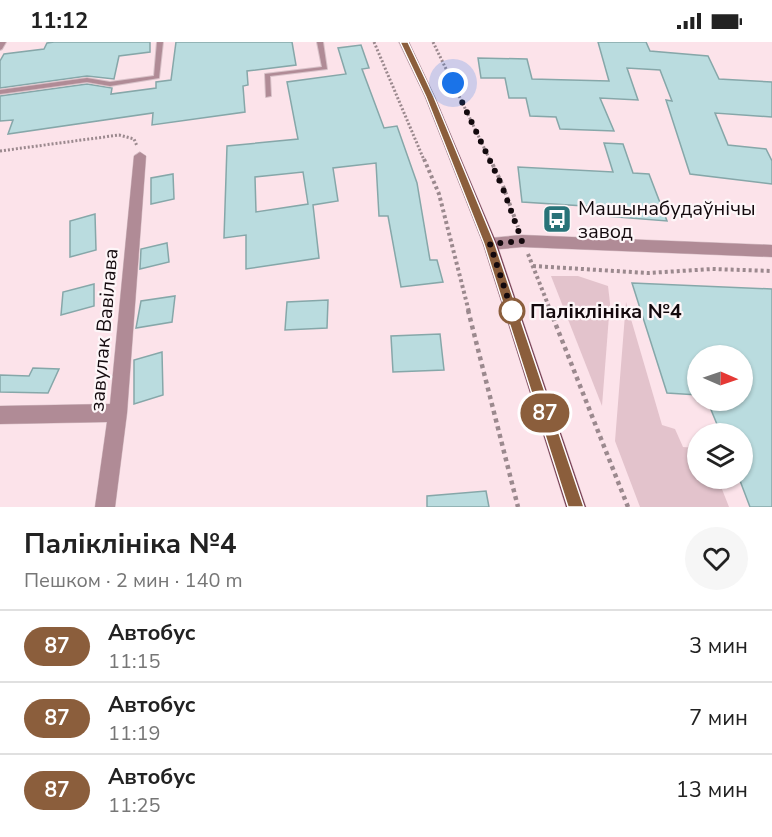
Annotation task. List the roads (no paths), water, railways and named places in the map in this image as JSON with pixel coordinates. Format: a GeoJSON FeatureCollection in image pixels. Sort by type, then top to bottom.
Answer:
{"type":"FeatureCollection","features":[{"type":"Feature","properties":{"kind":"main road"},"geometry":{"type":"LineString","coordinates":[[404,42],[430,97],[490,244],[576,507]]}},
{"type":"Feature","properties":{"kind":"street","name":"завулак Вавілава"},"geometry":{"type":"LineString","coordinates":[[105,507],[118,413],[140,156]]}},
{"type":"Feature","properties":{"kind":"street"},"geometry":{"type":"LineString","coordinates":[[490,244],[522,241],[772,251]]}},
{"type":"Feature","properties":{"kind":"street"},"geometry":{"type":"LineString","coordinates":[[0,415],[118,413]]}},
{"type":"Feature","properties":{"kind":"lane"},"geometry":{"type":"LineString","coordinates":[[0,48],[3,42]]}},
{"type":"Feature","properties":{"kind":"lane"},"geometry":{"type":"LineString","coordinates":[[0,92],[87,80],[110,84],[157,77],[160,42]]}},
{"type":"Feature","properties":{"kind":"lane"},"geometry":{"type":"LineString","coordinates":[[268,96],[267,75],[326,68],[320,42]]}},
{"type":"Feature","properties":{"kind":"place","name":"Машынабудаўнічы завод"},"geometry":{"type":"Point","coordinates":[557,219]}},
{"type":"Feature","properties":{"kind":"place","name":"Паліклініка №4"},"geometry":{"type":"Point","coordinates":[512,311]}}]}
